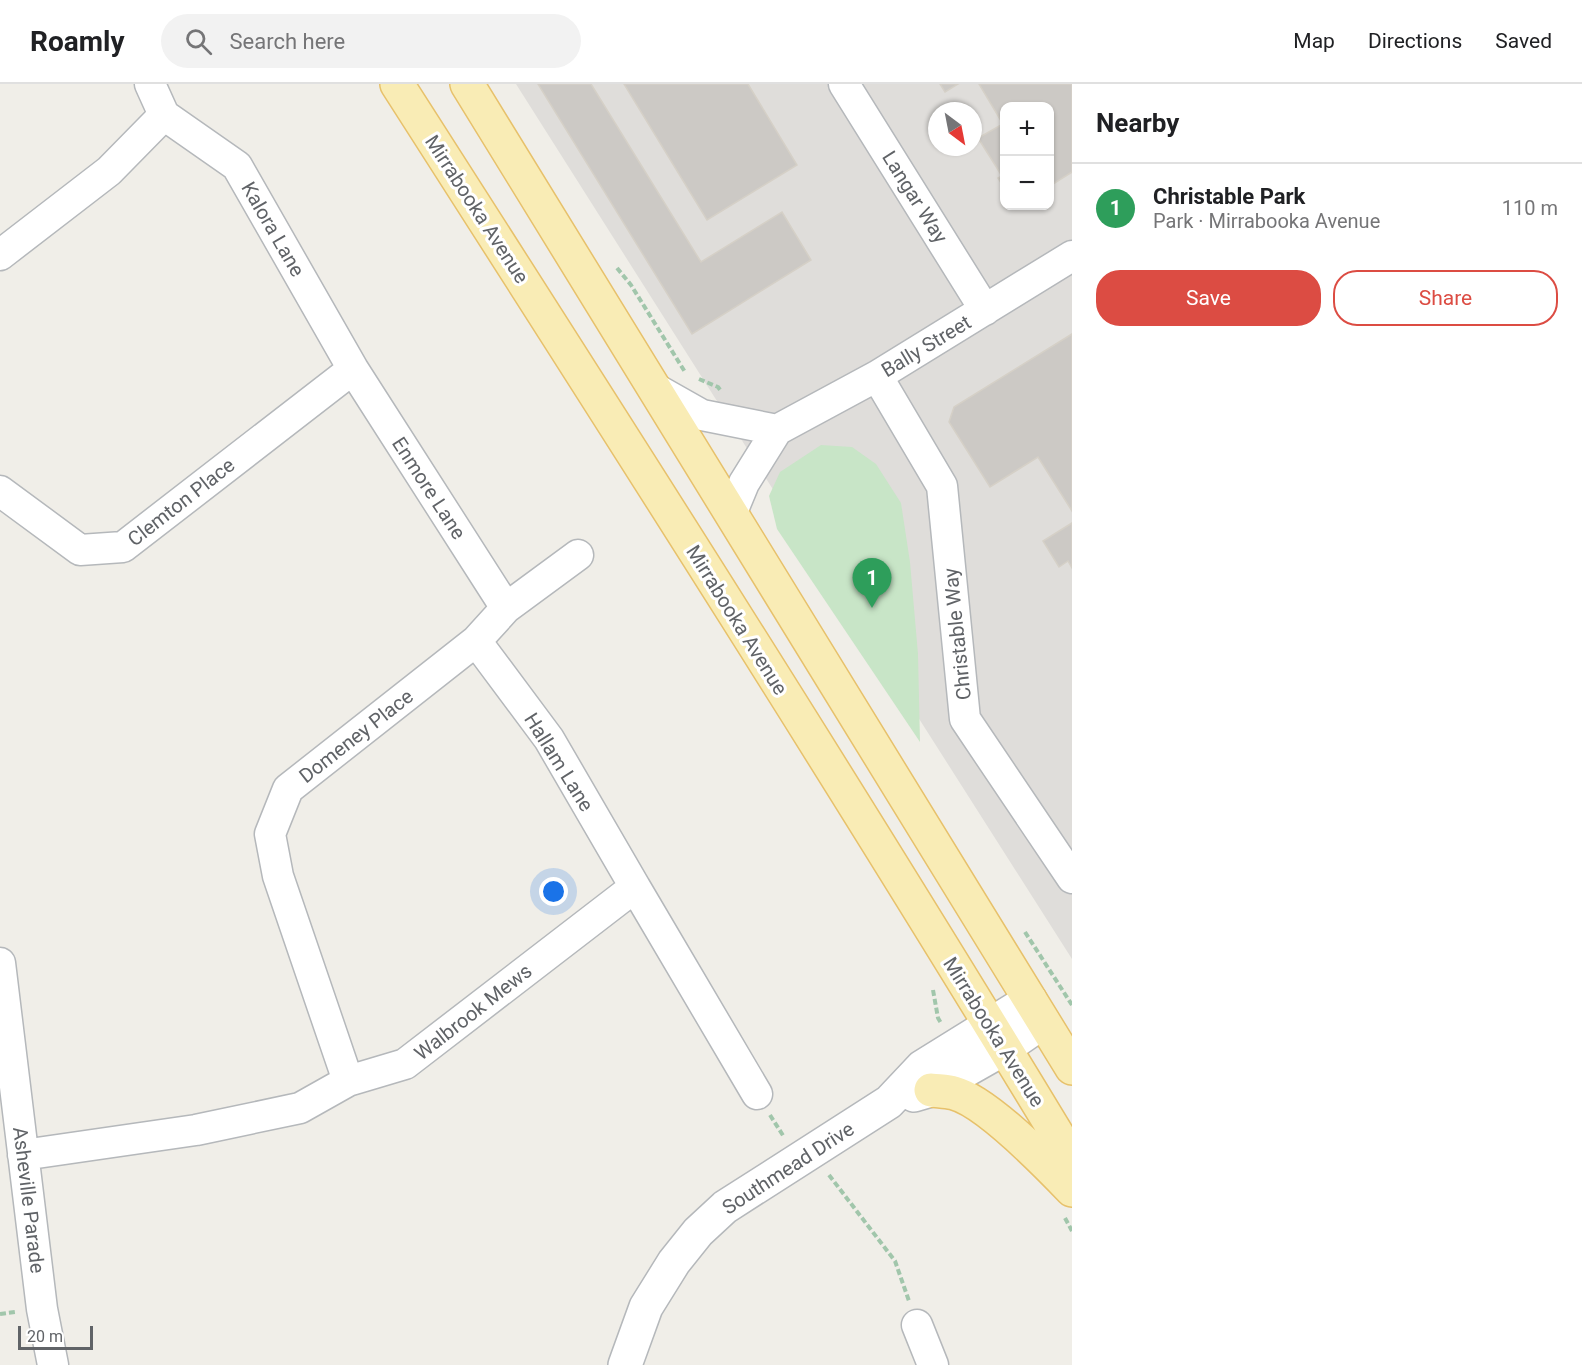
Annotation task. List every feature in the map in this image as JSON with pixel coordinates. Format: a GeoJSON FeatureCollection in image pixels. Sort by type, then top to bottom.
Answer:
{"type":"FeatureCollection","features":[{"type":"Feature","properties":{"kind":"main road","name":"Mirrabooka Avenue"},"geometry":{"type":"LineString","coordinates":[[397,84],[653,483],[998,1036],[1072,1159]]}},
{"type":"Feature","properties":{"kind":"main road"},"geometry":{"type":"LineString","coordinates":[[467,84],[1072,1068]]}},
{"type":"Feature","properties":{"kind":"main road"},"geometry":{"type":"LineString","coordinates":[[931,1090],[955,1093],[977,1105],[1027,1145],[1067,1202]]}},
{"type":"Feature","properties":{"kind":"street"},"geometry":{"type":"LineString","coordinates":[[0,255],[109,171],[164,115],[150,84]]}},
{"type":"Feature","properties":{"kind":"street","name":"Langar Way"},"geometry":{"type":"LineString","coordinates":[[844,84],[985,310]]}},
{"type":"Feature","properties":{"kind":"street","name":"Kalora Lane"},"geometry":{"type":"LineString","coordinates":[[164,115],[237,166],[353,369]]}},
{"type":"Feature","properties":{"kind":"street","name":"Bally Street"},"geometry":{"type":"LineString","coordinates":[[732,512],[744,483],[777,430],[877,376],[1072,256]]}},
{"type":"Feature","properties":{"kind":"street","name":"Clemton Place"},"geometry":{"type":"LineString","coordinates":[[0,491],[80,550],[123,547],[353,369]]}},
{"type":"Feature","properties":{"kind":"street","name":"Enmore Lane"},"geometry":{"type":"LineString","coordinates":[[353,369],[506,608]]}},
{"type":"Feature","properties":{"kind":"street","name":"Christable Way"},"geometry":{"type":"LineString","coordinates":[[877,376],[942,486],[965,719],[1072,878]]}},
{"type":"Feature","properties":{"kind":"street"},"geometry":{"type":"LineString","coordinates":[[656,389],[702,415],[777,430]]}},
{"type":"Feature","properties":{"kind":"street","name":"Domeney Place"},"geometry":{"type":"LineString","coordinates":[[348,1081],[278,876],[270,834],[288,789],[476,641],[506,608],[578,555]]}},
{"type":"Feature","properties":{"kind":"street","name":"Hallam Lane"},"geometry":{"type":"LineString","coordinates":[[476,641],[549,739],[635,887]]}},
{"type":"Feature","properties":{"kind":"street"},"geometry":{"type":"LineString","coordinates":[[635,887],[757,1094]]}},
{"type":"Feature","properties":{"kind":"street","name":"Walbrook Mews"},"geometry":{"type":"LineString","coordinates":[[23,1155],[196,1130],[300,1108],[348,1081],[405,1064],[635,887]]}},
{"type":"Feature","properties":{"kind":"street","name":"Asheville Parade"},"geometry":{"type":"LineString","coordinates":[[0,963],[42,1309],[53,1365]]}},
{"type":"Feature","properties":{"kind":"street","name":"Southmead Drive"},"geometry":{"type":"LineString","coordinates":[[889,1102],[931,1090],[998,1036],[1037,1011]]}},
{"type":"Feature","properties":{"kind":"street","name":"Southmead Drive"},"geometry":{"type":"LineString","coordinates":[[625,1365],[646,1307],[674,1262],[698,1232],[725,1207],[810,1158],[889,1102],[922,1067],[998,1036]]}},
{"type":"Feature","properties":{"kind":"street"},"geometry":{"type":"LineString","coordinates":[[917,1325],[933,1365]]}},
{"type":"Feature","properties":{"kind":"path"},"geometry":{"type":"LineString","coordinates":[[757,1094],[895,1261],[917,1325]]}},
{"type":"Feature","properties":{"kind":"path"},"geometry":{"type":"LineString","coordinates":[[1067,1202],[1072,1231]]}},
{"type":"Feature","properties":{"kind":"shaded area"},"geometry":{"type":"Polygon","coordinates":[[[516,84],[1072,84],[1072,959],[767,480],[516,84]]]}},
{"type":"Feature","properties":{"kind":"green space"},"geometry":{"type":"Polygon","coordinates":[[[821,445],[852,447],[876,464],[901,503],[910,562],[918,654],[920,742],[777,529],[769,496],[780,472],[821,445]]]}},
{"type":"Feature","properties":{"kind":"building"},"geometry":{"type":"Polygon","coordinates":[[[538,84],[591,84],[701,262],[782,212],[811,260],[692,334],[538,84]]]}},
{"type":"Feature","properties":{"kind":"building"},"geometry":{"type":"Polygon","coordinates":[[[624,84],[748,84],[797,165],[707,220],[624,84]]]}},
{"type":"Feature","properties":{"kind":"building"},"geometry":{"type":"Polygon","coordinates":[[[940,84],[958,84],[945,92],[940,84]]]}},
{"type":"Feature","properties":{"kind":"building"},"geometry":{"type":"Polygon","coordinates":[[[979,84],[1072,84],[1072,172],[1054,183],[1054,102],[1000,102],[1000,119],[979,84]]]}},
{"type":"Feature","properties":{"kind":"building"},"geometry":{"type":"Polygon","coordinates":[[[1000,126],[1000,173],[982,144],[982,136],[1000,126]]]}},
{"type":"Feature","properties":{"kind":"building"},"geometry":{"type":"Polygon","coordinates":[[[1072,334],[1072,511],[1038,457],[990,487],[949,422],[954,407],[1072,334]]]}},
{"type":"Feature","properties":{"kind":"building"},"geometry":{"type":"Polygon","coordinates":[[[1072,523],[1072,568],[1068,561],[1059,567],[1043,541],[1072,523]]]}},
{"type":"Feature","properties":{"kind":"place","name":"Christable Park"},"geometry":{"type":"Point","coordinates":[872,608]}}]}
